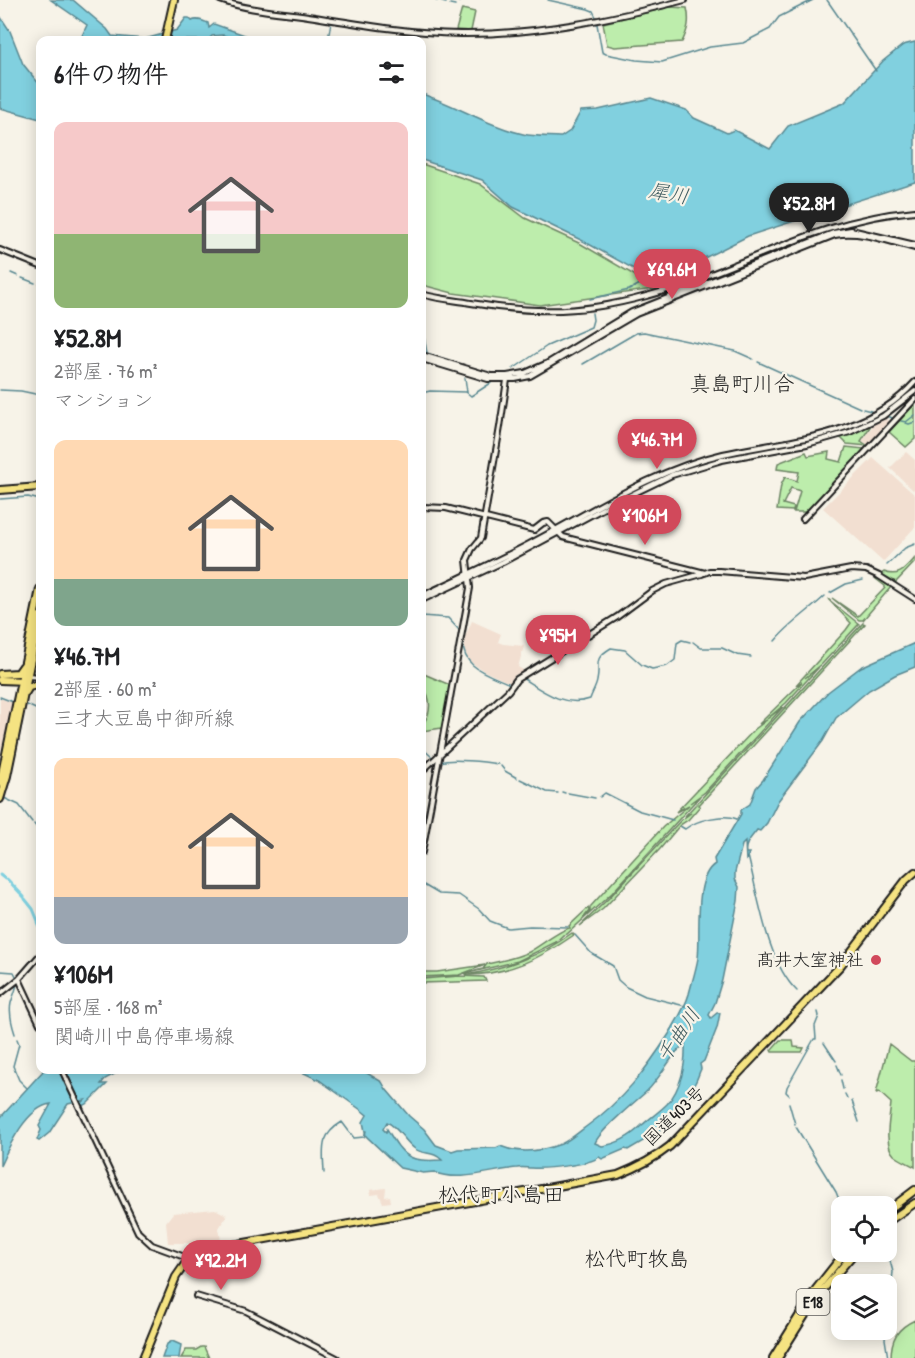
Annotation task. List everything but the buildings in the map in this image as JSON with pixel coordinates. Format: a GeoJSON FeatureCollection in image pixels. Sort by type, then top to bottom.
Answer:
{"type":"FeatureCollection","features":[{"type":"Feature","properties":{"kind":"highway"},"geometry":{"type":"LineString","coordinates":[[164,36],[172,0]]}},
{"type":"Feature","properties":{"kind":"highway"},"geometry":{"type":"LineString","coordinates":[[0,490],[36,487]]}},
{"type":"Feature","properties":{"kind":"highway"},"geometry":{"type":"LineString","coordinates":[[0,799],[25,694],[29,644],[36,609]]}},
{"type":"Feature","properties":{"kind":"highway"},"geometry":{"type":"LineString","coordinates":[[0,783],[36,633]]}},
{"type":"Feature","properties":{"kind":"highway"},"geometry":{"type":"LineString","coordinates":[[0,674],[20,671],[29,644]]}},
{"type":"Feature","properties":{"kind":"highway"},"geometry":{"type":"LineString","coordinates":[[0,674],[25,678]]}},
{"type":"Feature","properties":{"kind":"highway"},"geometry":{"type":"LineString","coordinates":[[0,680],[25,678]]}},
{"type":"Feature","properties":{"kind":"highway"},"geometry":{"type":"LineString","coordinates":[[25,694],[29,687],[36,684]]}},
{"type":"Feature","properties":{"kind":"highway","name":"国道403号"},"geometry":{"type":"LineString","coordinates":[[143,1358],[176,1277],[190,1259],[202,1251],[216,1246],[285,1234],[305,1233],[618,1175],[658,1155],[670,1146],[841,965],[906,880],[915,872]]}},
{"type":"Feature","properties":{"kind":"highway"},"geometry":{"type":"LineString","coordinates":[[897,1204],[915,1190]]}},
{"type":"Feature","properties":{"kind":"highway"},"geometry":{"type":"LineString","coordinates":[[897,1216],[915,1203]]}},
{"type":"Feature","properties":{"kind":"highway","name":"E18"},"geometry":{"type":"LineString","coordinates":[[773,1358],[816,1290],[838,1262]]}},
{"type":"Feature","properties":{"kind":"highway","name":"E18"},"geometry":{"type":"LineString","coordinates":[[778,1358],[816,1298],[847,1262]]}},
{"type":"Feature","properties":{"kind":"street"},"geometry":{"type":"LineString","coordinates":[[220,0],[242,6],[353,23],[461,34],[509,32],[571,24],[628,14],[685,0]]}},
{"type":"Feature","properties":{"kind":"street"},"geometry":{"type":"LineString","coordinates":[[426,295],[448,301],[528,311],[594,309],[673,288],[836,225],[865,218],[915,211]]}},
{"type":"Feature","properties":{"kind":"street"},"geometry":{"type":"LineString","coordinates":[[426,358],[491,376],[525,373],[548,363],[632,312],[833,233],[851,230],[915,246]]}},
{"type":"Feature","properties":{"kind":"street"},"geometry":{"type":"LineString","coordinates":[[426,358],[474,375],[507,380],[523,378],[542,371],[636,314],[835,235],[858,234],[915,246]]}},
{"type":"Feature","properties":{"kind":"street"},"geometry":{"type":"LineString","coordinates":[[0,250],[36,264]]}},
{"type":"Feature","properties":{"kind":"street"},"geometry":{"type":"LineString","coordinates":[[426,831],[470,594],[467,560],[481,538],[507,380]]}},
{"type":"Feature","properties":{"kind":"street"},"geometry":{"type":"LineString","coordinates":[[557,531],[628,490],[682,467],[721,455],[822,435],[859,423],[890,405],[915,382]]}},
{"type":"Feature","properties":{"kind":"street"},"geometry":{"type":"LineString","coordinates":[[426,596],[469,577],[641,489],[692,468],[734,457],[816,442],[850,432],[883,416],[915,391]]}},
{"type":"Feature","properties":{"kind":"street"},"geometry":{"type":"LineString","coordinates":[[803,519],[915,399]]}},
{"type":"Feature","properties":{"kind":"street"},"geometry":{"type":"LineString","coordinates":[[426,507],[446,508],[534,530],[548,522],[563,537],[705,573]]}},
{"type":"Feature","properties":{"kind":"street"},"geometry":{"type":"LineString","coordinates":[[426,767],[508,691],[517,679],[666,584],[709,571],[804,578],[851,569],[873,573],[915,599]]}},
{"type":"Feature","properties":{"kind":"street"},"geometry":{"type":"LineString","coordinates":[[25,678],[36,677]]}},
{"type":"Feature","properties":{"kind":"street"},"geometry":{"type":"LineString","coordinates":[[25,678],[36,682]]}},
{"type":"Feature","properties":{"kind":"street"},"geometry":{"type":"LineString","coordinates":[[0,994],[19,979],[36,960]]}},
{"type":"Feature","properties":{"kind":"street"},"geometry":{"type":"LineString","coordinates":[[19,979],[36,1015]]}},
{"type":"Feature","properties":{"kind":"street"},"geometry":{"type":"LineString","coordinates":[[64,1074],[135,1227],[152,1245],[190,1259]]}},
{"type":"Feature","properties":{"kind":"street"},"geometry":{"type":"LineString","coordinates":[[196,1296],[239,1308],[337,1358]]}},
{"type":"Feature","properties":{"kind":"shaded area"},"geometry":{"type":"Polygon","coordinates":[[[883,418],[892,422],[869,445],[862,441],[874,424],[883,418]]]}},
{"type":"Feature","properties":{"kind":"shaded area"},"geometry":{"type":"Polygon","coordinates":[[[906,452],[915,460],[915,488],[913,490],[890,468],[906,452]]]}},
{"type":"Feature","properties":{"kind":"shaded area"},"geometry":{"type":"Polygon","coordinates":[[[873,458],[915,495],[915,527],[883,562],[823,508],[873,458]]]}},
{"type":"Feature","properties":{"kind":"shaded area"},"geometry":{"type":"Polygon","coordinates":[[[472,621],[501,634],[498,642],[524,646],[518,667],[525,671],[515,675],[510,683],[469,661],[464,649],[465,637],[472,621]]]}},
{"type":"Feature","properties":{"kind":"shaded area"},"geometry":{"type":"Polygon","coordinates":[[[0,698],[14,702],[4,750],[0,748],[0,698]]]}},
{"type":"Feature","properties":{"kind":"shaded area"},"geometry":{"type":"Polygon","coordinates":[[[386,1188],[385,1197],[390,1196],[391,1202],[383,1203],[379,1194],[371,1195],[370,1190],[386,1188]]]}},
{"type":"Feature","properties":{"kind":"shaded area"},"geometry":{"type":"Polygon","coordinates":[[[215,1209],[227,1215],[219,1228],[221,1241],[201,1247],[193,1253],[190,1243],[168,1243],[166,1222],[173,1213],[215,1209]]]}},
{"type":"Feature","properties":{"kind":"green space"},"geometry":{"type":"Polygon","coordinates":[[[670,7],[687,8],[688,25],[682,42],[615,47],[607,45],[603,23],[670,7]]]}},
{"type":"Feature","properties":{"kind":"green space"},"geometry":{"type":"Polygon","coordinates":[[[462,9],[475,12],[471,31],[456,30],[462,9]]]}},
{"type":"Feature","properties":{"kind":"green space"},"geometry":{"type":"Polygon","coordinates":[[[426,165],[480,184],[525,218],[581,244],[653,286],[654,289],[540,305],[453,293],[426,286],[426,165]]]}},
{"type":"Feature","properties":{"kind":"green space"},"geometry":{"type":"Polygon","coordinates":[[[915,404],[915,439],[906,447],[889,432],[915,404]]]}},
{"type":"Feature","properties":{"kind":"green space"},"geometry":{"type":"Polygon","coordinates":[[[871,425],[861,441],[868,446],[847,444],[840,437],[871,425]]]}},
{"type":"Feature","properties":{"kind":"green space"},"geometry":{"type":"Polygon","coordinates":[[[846,447],[865,449],[806,512],[794,512],[800,491],[791,488],[783,504],[794,507],[793,511],[777,510],[781,485],[785,477],[797,481],[799,472],[777,469],[778,463],[806,452],[808,456],[829,452],[828,459],[841,462],[846,447]]]}},
{"type":"Feature","properties":{"kind":"green space"},"geometry":{"type":"Polygon","coordinates":[[[915,558],[915,562],[896,582],[881,574],[884,572],[898,573],[915,558]]]}},
{"type":"Feature","properties":{"kind":"green space"},"geometry":{"type":"Polygon","coordinates":[[[877,577],[891,587],[863,620],[859,620],[832,598],[858,616],[885,588],[876,579],[877,577]]]}},
{"type":"Feature","properties":{"kind":"green space"},"geometry":{"type":"Polygon","coordinates":[[[828,599],[859,624],[822,664],[805,678],[819,667],[786,703],[767,719],[783,707],[705,792],[690,803],[700,796],[612,893],[567,934],[556,942],[518,961],[464,974],[483,969],[487,964],[529,952],[556,934],[570,928],[569,926],[588,908],[589,911],[582,920],[590,912],[590,907],[663,827],[689,805],[676,812],[755,729],[767,720],[759,724],[802,682],[796,685],[846,630],[851,623],[828,599]]]}},
{"type":"Feature","properties":{"kind":"green space"},"geometry":{"type":"Polygon","coordinates":[[[863,623],[865,624],[699,805],[688,820],[680,825],[603,909],[580,926],[681,820],[691,813],[685,816],[863,623]]]}},
{"type":"Feature","properties":{"kind":"green space"},"geometry":{"type":"Polygon","coordinates":[[[426,675],[450,685],[442,728],[426,730],[426,719],[430,706],[426,675]]]}},
{"type":"Feature","properties":{"kind":"green space"},"geometry":{"type":"Polygon","coordinates":[[[572,933],[574,935],[562,943],[523,964],[496,972],[466,975],[494,969],[534,955],[572,933]]]}},
{"type":"Feature","properties":{"kind":"green space"},"geometry":{"type":"Polygon","coordinates":[[[485,965],[459,975],[426,977],[426,972],[485,965]]]}},
{"type":"Feature","properties":{"kind":"green space"},"geometry":{"type":"Polygon","coordinates":[[[460,976],[484,977],[486,981],[426,983],[426,979],[460,976]]]}},
{"type":"Feature","properties":{"kind":"green space"},"geometry":{"type":"Polygon","coordinates":[[[780,1040],[793,1040],[794,1047],[804,1048],[802,1052],[772,1052],[771,1050],[780,1040]]]}},
{"type":"Feature","properties":{"kind":"green space"},"geometry":{"type":"Polygon","coordinates":[[[889,1044],[911,1061],[915,1061],[915,1167],[896,1157],[891,1150],[888,1130],[891,1103],[879,1092],[876,1093],[889,1044]]]}},
{"type":"Feature","properties":{"kind":"green space"},"geometry":{"type":"Polygon","coordinates":[[[915,1320],[915,1358],[891,1358],[894,1340],[897,1340],[897,1334],[915,1320]]]}},
{"type":"Feature","properties":{"kind":"green space"},"geometry":{"type":"Polygon","coordinates":[[[204,1347],[209,1358],[181,1358],[186,1350],[196,1350],[204,1347]]]}},
{"type":"Feature","properties":{"kind":"water"},"geometry":{"type":"Polygon","coordinates":[[[51,0],[73,0],[112,36],[82,36],[87,25],[51,0]]]}},
{"type":"Feature","properties":{"kind":"water"},"geometry":{"type":"Polygon","coordinates":[[[0,16],[10,31],[23,64],[36,80],[36,118],[0,108],[0,16]]]}},
{"type":"Feature","properties":{"kind":"water"},"geometry":{"type":"Polygon","coordinates":[[[186,18],[189,18],[192,21],[208,23],[209,28],[214,24],[247,36],[156,36],[177,30],[186,18]]]}},
{"type":"Feature","properties":{"kind":"water","name":"犀川"},"geometry":{"type":"Polygon","coordinates":[[[915,42],[915,182],[748,236],[657,282],[585,242],[513,207],[482,180],[426,161],[426,96],[485,121],[523,134],[561,137],[570,131],[581,111],[598,110],[651,98],[686,110],[694,118],[727,133],[734,130],[770,149],[788,126],[844,103],[883,61],[903,45],[915,42]]]}},
{"type":"Feature","properties":{"kind":"water","name":"千曲川"},"geometry":{"type":"Polygon","coordinates":[[[915,643],[915,667],[869,690],[836,718],[823,741],[778,801],[767,823],[760,831],[757,830],[749,841],[746,847],[746,853],[749,853],[746,861],[745,842],[742,845],[735,872],[735,879],[739,887],[738,901],[722,980],[709,1015],[711,1018],[720,1013],[717,1028],[704,1061],[700,1064],[701,1069],[693,1086],[690,1101],[657,1133],[628,1150],[577,1164],[546,1168],[519,1168],[464,1176],[434,1172],[423,1173],[400,1168],[366,1136],[363,1122],[367,1115],[319,1080],[306,1074],[369,1074],[382,1082],[436,1145],[452,1151],[500,1146],[523,1151],[538,1150],[561,1144],[571,1138],[600,1116],[622,1095],[642,1072],[669,1034],[685,1004],[695,972],[703,881],[715,864],[714,859],[741,814],[741,810],[750,804],[756,788],[800,722],[828,692],[861,667],[915,643]],[[685,1044],[676,1052],[652,1086],[610,1124],[595,1143],[602,1146],[624,1139],[667,1104],[676,1091],[685,1060],[685,1044]],[[387,1122],[383,1129],[386,1132],[387,1129],[403,1152],[415,1159],[442,1160],[436,1155],[415,1149],[387,1122]]]}},
{"type":"Feature","properties":{"kind":"water"},"geometry":{"type":"Polygon","coordinates":[[[40,1074],[114,1074],[105,1079],[101,1084],[107,1084],[87,1104],[77,1109],[85,1100],[68,1104],[49,1133],[39,1141],[37,1140],[41,1130],[39,1126],[51,1104],[34,1112],[8,1148],[0,1166],[0,1118],[40,1074]]]}},
{"type":"Feature","properties":{"kind":"water"},"geometry":{"type":"Polygon","coordinates":[[[172,1341],[181,1345],[179,1358],[162,1358],[167,1344],[172,1341]]]}},
{"type":"Feature","properties":{"kind":"waterway"},"geometry":{"type":"LineString","coordinates":[[548,0],[588,9],[593,11],[596,17]]}},
{"type":"Feature","properties":{"kind":"waterway"},"geometry":{"type":"LineString","coordinates":[[597,24],[602,52],[636,60],[662,62],[710,47],[743,43],[770,29],[779,17],[813,0]]}},
{"type":"Feature","properties":{"kind":"waterway"},"geometry":{"type":"LineString","coordinates":[[827,0],[876,71]]}},
{"type":"Feature","properties":{"kind":"waterway"},"geometry":{"type":"LineString","coordinates":[[442,2],[446,3]]}},
{"type":"Feature","properties":{"kind":"waterway"},"geometry":{"type":"LineString","coordinates":[[450,4],[455,5]]}},
{"type":"Feature","properties":{"kind":"waterway"},"geometry":{"type":"LineString","coordinates":[[329,36],[331,22]]}},
{"type":"Feature","properties":{"kind":"waterway"},"geometry":{"type":"LineString","coordinates":[[11,273],[18,276]]}},
{"type":"Feature","properties":{"kind":"waterway"},"geometry":{"type":"LineString","coordinates":[[22,278],[35,283]]}},
{"type":"Feature","properties":{"kind":"waterway"},"geometry":{"type":"LineString","coordinates":[[590,299],[629,290],[651,278]]}},
{"type":"Feature","properties":{"kind":"waterway"},"geometry":{"type":"LineString","coordinates":[[513,369],[547,346],[591,327],[592,313]]}},
{"type":"Feature","properties":{"kind":"waterway"},"geometry":{"type":"LineString","coordinates":[[583,364],[636,333],[644,332],[735,351],[753,359]]}},
{"type":"Feature","properties":{"kind":"waterway"},"geometry":{"type":"LineString","coordinates":[[426,348],[427,353],[463,365]]}},
{"type":"Feature","properties":{"kind":"waterway"},"geometry":{"type":"LineString","coordinates":[[758,362],[860,408]]}},
{"type":"Feature","properties":{"kind":"waterway"},"geometry":{"type":"LineString","coordinates":[[465,378],[467,392]]}},
{"type":"Feature","properties":{"kind":"waterway"},"geometry":{"type":"LineString","coordinates":[[426,392],[466,392],[471,396],[491,383]]}},
{"type":"Feature","properties":{"kind":"waterway"},"geometry":{"type":"LineString","coordinates":[[0,390],[36,394]]}},
{"type":"Feature","properties":{"kind":"waterway"},"geometry":{"type":"LineString","coordinates":[[863,409],[871,411]]}},
{"type":"Feature","properties":{"kind":"waterway"},"geometry":{"type":"LineString","coordinates":[[901,421],[906,422],[915,415]]}},
{"type":"Feature","properties":{"kind":"waterway"},"geometry":{"type":"LineString","coordinates":[[888,416],[892,418]]}},
{"type":"Feature","properties":{"kind":"waterway"},"geometry":{"type":"LineString","coordinates":[[906,423],[915,422]]}},
{"type":"Feature","properties":{"kind":"waterway"},"geometry":{"type":"LineString","coordinates":[[0,499],[28,497],[36,499]]}},
{"type":"Feature","properties":{"kind":"waterway"},"geometry":{"type":"LineString","coordinates":[[887,565],[905,548],[915,544]]}},
{"type":"Feature","properties":{"kind":"waterway"},"geometry":{"type":"LineString","coordinates":[[830,593],[846,584],[863,580]]}},
{"type":"Feature","properties":{"kind":"waterway"},"geometry":{"type":"LineString","coordinates":[[775,641],[825,596]]}},
{"type":"Feature","properties":{"kind":"waterway"},"geometry":{"type":"LineString","coordinates":[[426,616],[448,618],[460,631]]}},
{"type":"Feature","properties":{"kind":"waterway"},"geometry":{"type":"LineString","coordinates":[[464,637],[463,647],[466,656],[476,668],[510,684],[516,677]]}},
{"type":"Feature","properties":{"kind":"waterway"},"geometry":{"type":"LineString","coordinates":[[522,678],[563,700],[590,699],[596,686],[599,659],[611,648],[625,650],[642,665],[652,669],[667,666],[675,660],[677,643],[682,640],[690,642]]}},
{"type":"Feature","properties":{"kind":"waterway"},"geometry":{"type":"LineString","coordinates":[[693,642],[701,648],[722,648],[737,655],[751,657]]}},
{"type":"Feature","properties":{"kind":"waterway"},"geometry":{"type":"LineString","coordinates":[[0,697],[13,702]]}},
{"type":"Feature","properties":{"kind":"waterway"},"geometry":{"type":"LineString","coordinates":[[27,705],[36,709]]}},
{"type":"Feature","properties":{"kind":"waterway"},"geometry":{"type":"LineString","coordinates":[[426,752],[432,757]]}},
{"type":"Feature","properties":{"kind":"waterway"},"geometry":{"type":"LineString","coordinates":[[441,762],[460,760],[498,764]]}},
{"type":"Feature","properties":{"kind":"waterway"},"geometry":{"type":"LineString","coordinates":[[501,766],[517,778]]}},
{"type":"Feature","properties":{"kind":"waterway"},"geometry":{"type":"LineString","coordinates":[[520,779],[547,792],[558,793]]}},
{"type":"Feature","properties":{"kind":"waterway"},"geometry":{"type":"LineString","coordinates":[[568,793],[595,798]]}},
{"type":"Feature","properties":{"kind":"waterway"},"geometry":{"type":"LineString","coordinates":[[600,797],[605,793],[640,811],[673,820]]}},
{"type":"Feature","properties":{"kind":"waterway"},"geometry":{"type":"LineString","coordinates":[[4,798],[19,805],[32,822]]}},
{"type":"Feature","properties":{"kind":"waterway"},"geometry":{"type":"LineString","coordinates":[[680,826],[685,829],[696,823],[718,817],[737,819]]}},
{"type":"Feature","properties":{"kind":"waterway"},"geometry":{"type":"LineString","coordinates":[[748,856],[771,946],[778,963],[797,991]]}},
{"type":"Feature","properties":{"kind":"waterway"},"geometry":{"type":"LineString","coordinates":[[0,875],[5,879]]}},
{"type":"Feature","properties":{"kind":"waterway"},"geometry":{"type":"LineString","coordinates":[[7,879],[24,897]]}},
{"type":"Feature","properties":{"kind":"waterway"},"geometry":{"type":"LineString","coordinates":[[426,886],[439,894],[459,895],[479,909],[490,921],[508,928],[568,927]]}},
{"type":"Feature","properties":{"kind":"waterway"},"geometry":{"type":"LineString","coordinates":[[25,899],[36,916]]}},
{"type":"Feature","properties":{"kind":"waterway","name":"千曲川"},"geometry":{"type":"LineString","coordinates":[[575,935],[591,953],[613,966],[618,980],[626,987],[645,996],[685,1006]]}},
{"type":"Feature","properties":{"kind":"waterway"},"geometry":{"type":"LineString","coordinates":[[0,971],[14,972],[17,978]]}},
{"type":"Feature","properties":{"kind":"waterway"},"geometry":{"type":"LineString","coordinates":[[15,1034],[10,1007],[17,983]]}},
{"type":"Feature","properties":{"kind":"waterway"},"geometry":{"type":"LineString","coordinates":[[789,1095],[786,1092],[787,1087],[816,1039],[815,1026],[819,1016],[818,1012]]}},
{"type":"Feature","properties":{"kind":"waterway"},"geometry":{"type":"LineString","coordinates":[[17,1039],[19,1044],[13,1066],[19,1080],[27,1088]]}},
{"type":"Feature","properties":{"kind":"waterway"},"geometry":{"type":"LineString","coordinates":[[824,1043],[836,1061]]}},
{"type":"Feature","properties":{"kind":"waterway"},"geometry":{"type":"LineString","coordinates":[[837,1065],[841,1075]]}},
{"type":"Feature","properties":{"kind":"waterway"},"geometry":{"type":"LineString","coordinates":[[841,1080],[843,1089]]}},
{"type":"Feature","properties":{"kind":"waterway"},"geometry":{"type":"LineString","coordinates":[[845,1094],[847,1098]]}},
{"type":"Feature","properties":{"kind":"waterway"},"geometry":{"type":"LineString","coordinates":[[852,1101],[859,1122]]}},
{"type":"Feature","properties":{"kind":"waterway"},"geometry":{"type":"LineString","coordinates":[[789,1103],[795,1124]]}},
{"type":"Feature","properties":{"kind":"waterway"},"geometry":{"type":"LineString","coordinates":[[324,1173],[324,1144],[329,1132],[342,1122],[354,1138],[364,1137],[366,1131]]}},
{"type":"Feature","properties":{"kind":"waterway"},"geometry":{"type":"LineString","coordinates":[[796,1127],[838,1196]]}},
{"type":"Feature","properties":{"kind":"waterway"},"geometry":{"type":"LineString","coordinates":[[888,1358],[885,1339],[893,1272],[890,1262]]}},
{"type":"Feature","properties":{"kind":"place","name":"髙井大室神社"},"geometry":{"type":"Point","coordinates":[876,960]}},
{"type":"Feature","properties":{"kind":"district","name":"真島町川合"},"geometry":{"type":"Point","coordinates":[742,384]}},
{"type":"Feature","properties":{"kind":"district","name":"松代町小島田"},"geometry":{"type":"Point","coordinates":[501,1195]}},
{"type":"Feature","properties":{"kind":"district","name":"松代町牧島"},"geometry":{"type":"Point","coordinates":[637,1259]}}]}
